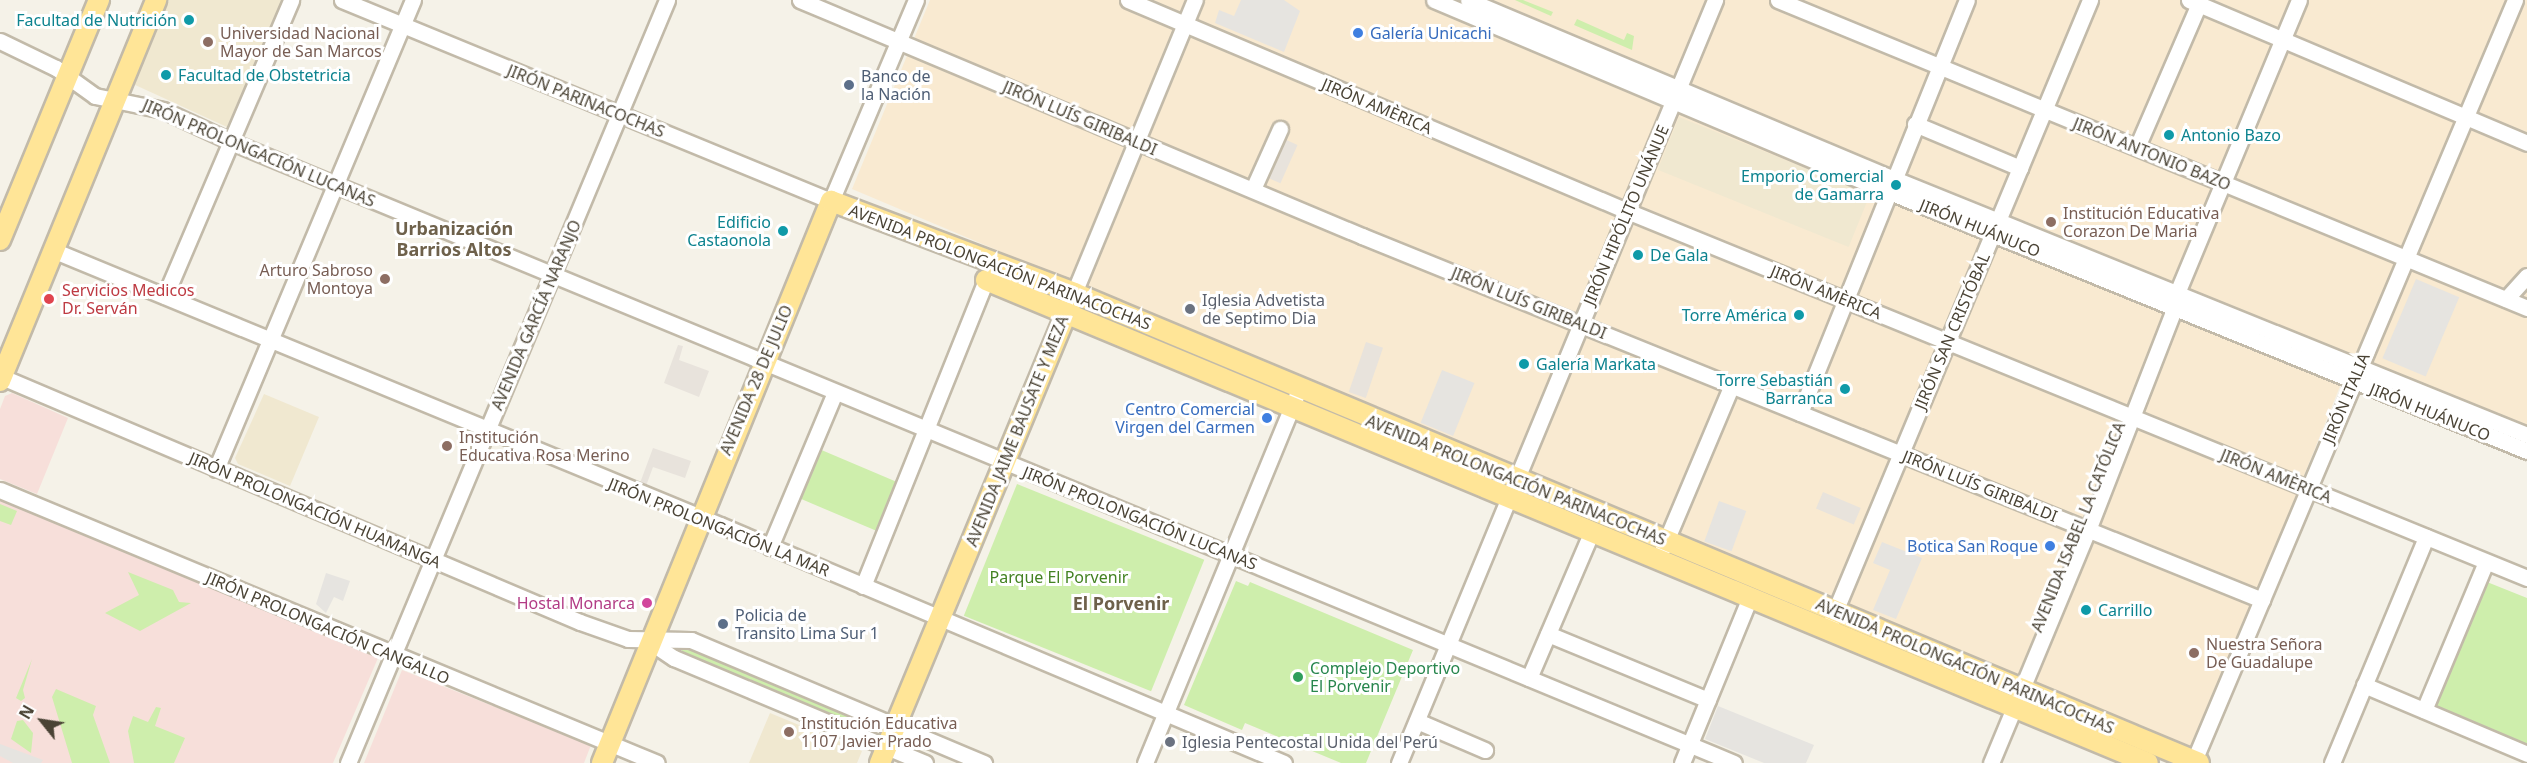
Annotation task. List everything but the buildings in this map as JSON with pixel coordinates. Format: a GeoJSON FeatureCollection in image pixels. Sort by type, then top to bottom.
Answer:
{"type":"FeatureCollection","features":[{"type":"Feature","properties":{"kind":"main road"},"geometry":{"type":"LineString","coordinates":[[2,232],[99,0]]}},
{"type":"Feature","properties":{"kind":"main road"},"geometry":{"type":"LineString","coordinates":[[1,379],[156,0]]}},
{"type":"Feature","properties":{"kind":"main road","name":"AVENIDA PROLONGACIÓN PARINACOCHAS"},"geometry":{"type":"LineString","coordinates":[[831,201],[2014,697],[2195,762]]}},
{"type":"Feature","properties":{"kind":"main road","name":"AVENIDA 28 DE JULIO"},"geometry":{"type":"LineString","coordinates":[[602,763],[831,201]]}},
{"type":"Feature","properties":{"kind":"main road","name":"AVENIDA PROLONGACIÓN PARINACOCHAS"},"geometry":{"type":"LineString","coordinates":[[986,280],[1070,302]]}},
{"type":"Feature","properties":{"kind":"main road","name":"AVENIDA JAIME BAUSATE Y MEZA"},"geometry":{"type":"LineString","coordinates":[[883,755],[1070,302]]}},
{"type":"Feature","properties":{"kind":"main road","name":"AVENIDA PROLONGACIÓN PARINACOCHAS"},"geometry":{"type":"LineString","coordinates":[[1513,488],[1593,531],[1662,550],[1750,597],[1831,621]]}},
{"type":"Feature","properties":{"kind":"main road","name":"AVENIDA PROLONGACIÓN PARINACOCHAS"},"geometry":{"type":"LineString","coordinates":[[2014,697],[2148,763]]}},
{"type":"Feature","properties":{"kind":"street"},"geometry":{"type":"LineString","coordinates":[[165,296],[291,0]]}},
{"type":"Feature","properties":{"kind":"street","name":"JIRÓN PARINACOCHAS"},"geometry":{"type":"LineString","coordinates":[[342,0],[831,201]]}},
{"type":"Feature","properties":{"kind":"street"},"geometry":{"type":"LineString","coordinates":[[216,469],[413,0]]}},
{"type":"Feature","properties":{"kind":"street","name":"AVENIDA GARCÍA NARANJO"},"geometry":{"type":"LineString","coordinates":[[348,763],[667,0]]}},
{"type":"Feature","properties":{"kind":"street","name":"JIRÓN LUÍS GIRIBALDI"},"geometry":{"type":"LineString","coordinates":[[800,0],[1136,142],[2262,600]]}},
{"type":"Feature","properties":{"kind":"street","name":"AVENIDA 28 DE JULIO"},"geometry":{"type":"LineString","coordinates":[[831,201],[916,0]]}},
{"type":"Feature","properties":{"kind":"street","name":"JIRÓN AMÈRICA"},"geometry":{"type":"LineString","coordinates":[[1128,0],[1627,211],[2527,578]]}},
{"type":"Feature","properties":{"kind":"street","name":"AVENIDA JAIME BAUSATE Y MEZA"},"geometry":{"type":"LineString","coordinates":[[1070,302],[1195,0]]}},
{"type":"Feature","properties":{"kind":"street","name":"JIRÓN HUÁNUCO"},"geometry":{"type":"LineString","coordinates":[[1434,0],[1457,4],[1676,94],[2173,301],[2354,380],[2527,435]]}},
{"type":"Feature","properties":{"kind":"street","name":"JIRÓN HUÁNUCO"},"geometry":{"type":"LineString","coordinates":[[1468,0],[1676,94]]}},
{"type":"Feature","properties":{"kind":"street","name":"JIRÓN HIPÓLITO UNÁNUE"},"geometry":{"type":"LineString","coordinates":[[1399,763],[1715,0]]}},
{"type":"Feature","properties":{"kind":"street","name":"JIRÓN ANTONIO BAZO"},"geometry":{"type":"LineString","coordinates":[[1778,0],[2406,256],[2527,308]]}},
{"type":"Feature","properties":{"kind":"street"},"geometry":{"type":"LineString","coordinates":[[1800,413],[1889,184],[1967,0]]}},
{"type":"Feature","properties":{"kind":"street","name":"JIRÓN SAN CRISTÓBAL"},"geometry":{"type":"LineString","coordinates":[[1831,621],[2090,0]]}},
{"type":"Feature","properties":{"kind":"street","name":"AVENIDA ISABEL LA CATÓLICA"},"geometry":{"type":"LineString","coordinates":[[1982,763],[2014,697],[2084,528],[2173,301],[2300,0]]}},
{"type":"Feature","properties":{"kind":"street","name":"JIRÓN ITALIA"},"geometry":{"type":"LineString","coordinates":[[2195,762],[2515,0]]}},
{"type":"Feature","properties":{"kind":"street"},"geometry":{"type":"LineString","coordinates":[[2137,147],[2194,2],[2466,115],[2527,143]]}},
{"type":"Feature","properties":{"kind":"street","name":"JIRÓN PROLONGACIÓN LUCANAS"},"geometry":{"type":"LineString","coordinates":[[0,41],[66,77],[84,91],[114,101],[132,100],[164,110],[232,142],[1734,763]]}},
{"type":"Feature","properties":{"kind":"street"},"geometry":{"type":"LineString","coordinates":[[1915,124],[2020,168]]}},
{"type":"Feature","properties":{"kind":"street"},"geometry":{"type":"LineString","coordinates":[[1253,189],[1280,129]]}},
{"type":"Feature","properties":{"kind":"street","name":"JIRÓN PROLONGACIÓN LA MAR"},"geometry":{"type":"LineString","coordinates":[[55,251],[165,296],[270,343],[700,518],[1284,763]]}},
{"type":"Feature","properties":{"kind":"street"},"geometry":{"type":"LineString","coordinates":[[2506,299],[2527,276]]}},
{"type":"Feature","properties":{"kind":"street"},"geometry":{"type":"LineString","coordinates":[[863,586],[986,280]]}},
{"type":"Feature","properties":{"kind":"street","name":"JIRÓN HUÁNUCO"},"geometry":{"type":"LineString","coordinates":[[2173,301],[2360,365],[2527,452]]}},
{"type":"Feature","properties":{"kind":"street","name":"JIRÓN PROLONGACIÓN HUAMANGA"},"geometry":{"type":"LineString","coordinates":[[1,379],[628,639],[650,642]]}},
{"type":"Feature","properties":{"kind":"street"},"geometry":{"type":"LineString","coordinates":[[1662,550],[1732,386]]}},
{"type":"Feature","properties":{"kind":"street"},"geometry":{"type":"LineString","coordinates":[[770,547],[835,392]]}},
{"type":"Feature","properties":{"kind":"street"},"geometry":{"type":"LineString","coordinates":[[1145,763],[1295,397]]}},
{"type":"Feature","properties":{"kind":"street","name":"JIRÓN PROLONGACIÓN CANGALLO"},"geometry":{"type":"LineString","coordinates":[[0,490],[393,656],[657,763]]}},
{"type":"Feature","properties":{"kind":"street"},"geometry":{"type":"LineString","coordinates":[[1528,678],[1593,531]]}},
{"type":"Feature","properties":{"kind":"street"},"geometry":{"type":"LineString","coordinates":[[2332,763],[2426,537]]}},
{"type":"Feature","properties":{"kind":"street"},"geometry":{"type":"LineString","coordinates":[[2424,710],[2486,562]]}},
{"type":"Feature","properties":{"kind":"street"},"geometry":{"type":"LineString","coordinates":[[1682,763],[1750,597]]}},
{"type":"Feature","properties":{"kind":"street"},"geometry":{"type":"LineString","coordinates":[[1548,634],[1708,700]]}},
{"type":"Feature","properties":{"kind":"street"},"geometry":{"type":"LineString","coordinates":[[650,642],[691,640],[984,763]]}},
{"type":"Feature","properties":{"kind":"street"},"geometry":{"type":"LineString","coordinates":[[650,642],[681,662],[883,755],[925,763]]}},
{"type":"Feature","properties":{"kind":"street"},"geometry":{"type":"LineString","coordinates":[[2364,685],[2527,754]]}},
{"type":"Feature","properties":{"kind":"street","name":"AVENIDA ISABEL LA CATÓLICA"},"geometry":{"type":"LineString","coordinates":[[1992,763],[2014,697]]}},
{"type":"Feature","properties":{"kind":"street"},"geometry":{"type":"LineString","coordinates":[[1417,721],[1485,750]]}},
{"type":"Feature","properties":{"kind":"shaded area","name":"Universidad Nacional Mayor de San Marcos"},"geometry":{"type":"Polygon","coordinates":[[[169,0],[283,0],[227,127],[133,84],[169,0]]]}},
{"type":"Feature","properties":{"kind":"shaded area"},"geometry":{"type":"Polygon","coordinates":[[[930,0],[2527,0],[2527,443],[2347,369],[2192,754],[852,189],[930,0]]]}},
{"type":"Feature","properties":{"kind":"shaded area"},"geometry":{"type":"Polygon","coordinates":[[[1241,0],[1284,0],[1300,11],[1284,52],[1215,23],[1219,10],[1234,16],[1241,0]]]}},
{"type":"Feature","properties":{"kind":"shaded area"},"geometry":{"type":"Polygon","coordinates":[[[1679,117],[1870,194],[1849,247],[1658,170],[1679,117]]]}},
{"type":"Feature","properties":{"kind":"shaded area"},"geometry":{"type":"Polygon","coordinates":[[[1282,138],[1298,145],[1280,183],[1265,176],[1282,138]]]}},
{"type":"Feature","properties":{"kind":"shaded area"},"geometry":{"type":"Polygon","coordinates":[[[2416,279],[2459,297],[2426,377],[2382,358],[2416,279]]]}},
{"type":"Feature","properties":{"kind":"shaded area"},"geometry":{"type":"Polygon","coordinates":[[[1366,342],[1383,348],[1366,398],[1349,392],[1366,342]]]}},
{"type":"Feature","properties":{"kind":"shaded area"},"geometry":{"type":"Polygon","coordinates":[[[678,345],[683,346],[679,360],[709,371],[699,397],[664,383],[678,345]]]}},
{"type":"Feature","properties":{"kind":"shaded area"},"geometry":{"type":"Polygon","coordinates":[[[1442,370],[1474,383],[1453,436],[1421,423],[1442,370]]]}},
{"type":"Feature","properties":{"kind":"shaded area"},"geometry":{"type":"Polygon","coordinates":[[[12,393],[68,418],[37,494],[0,479],[0,409],[5,396],[12,393]]]}},
{"type":"Feature","properties":{"kind":"shaded area"},"geometry":{"type":"Polygon","coordinates":[[[264,394],[319,417],[290,486],[238,464],[235,458],[264,394]]]}},
{"type":"Feature","properties":{"kind":"shaded area"},"geometry":{"type":"Polygon","coordinates":[[[653,448],[691,461],[685,478],[653,467],[646,486],[640,483],[653,448]]]}},
{"type":"Feature","properties":{"kind":"shaded area"},"geometry":{"type":"Polygon","coordinates":[[[1823,492],[1861,508],[1854,525],[1816,509],[1823,492]]]}},
{"type":"Feature","properties":{"kind":"shaded area"},"geometry":{"type":"Polygon","coordinates":[[[0,498],[378,658],[333,763],[0,763],[0,498]]]}},
{"type":"Feature","properties":{"kind":"shaded area"},"geometry":{"type":"Polygon","coordinates":[[[1719,501],[1746,511],[1732,551],[1704,541],[1719,501]]]}},
{"type":"Feature","properties":{"kind":"shaded area"},"geometry":{"type":"Polygon","coordinates":[[[1882,542],[1922,558],[1896,619],[1873,610],[1890,570],[1873,563],[1882,542]]]}},
{"type":"Feature","properties":{"kind":"shaded area"},"geometry":{"type":"Polygon","coordinates":[[[326,573],[350,581],[343,601],[334,597],[326,613],[316,604],[326,573]]]}},
{"type":"Feature","properties":{"kind":"shaded area"},"geometry":{"type":"Polygon","coordinates":[[[402,670],[591,745],[584,763],[364,763],[402,670]]]}},
{"type":"Feature","properties":{"kind":"shaded area"},"geometry":{"type":"Polygon","coordinates":[[[1718,706],[1814,745],[1806,763],[1764,763],[1705,739],[1718,706]]]}},
{"type":"Feature","properties":{"kind":"shaded area","name":"Institución Educativa 1107 Javier Prado"},"geometry":{"type":"Polygon","coordinates":[[[770,713],[862,751],[857,763],[749,763],[770,713]]]}},
{"type":"Feature","properties":{"kind":"shaded area"},"geometry":{"type":"Polygon","coordinates":[[[0,744],[43,760],[41,763],[13,763],[0,756],[0,744]]]}},
{"type":"Feature","properties":{"kind":"green space"},"geometry":{"type":"Polygon","coordinates":[[[1515,0],[1523,0],[1553,12],[1551,16],[1515,0]]]}},
{"type":"Feature","properties":{"kind":"green space"},"geometry":{"type":"Polygon","coordinates":[[[1577,19],[1624,40],[1627,33],[1634,36],[1632,50],[1574,25],[1577,19]]]}},
{"type":"Feature","properties":{"kind":"green space"},"geometry":{"type":"Polygon","coordinates":[[[812,446],[904,485],[883,534],[791,495],[812,446]]]}},
{"type":"Feature","properties":{"kind":"green space","name":"Parque El Porvenir"},"geometry":{"type":"Polygon","coordinates":[[[1017,484],[1204,560],[1151,691],[964,616],[1017,484]]]}},
{"type":"Feature","properties":{"kind":"green space"},"geometry":{"type":"Polygon","coordinates":[[[0,504],[17,511],[11,525],[0,521],[0,504]]]}},
{"type":"Feature","properties":{"kind":"green space"},"geometry":{"type":"Polygon","coordinates":[[[128,572],[173,590],[179,602],[191,603],[140,631],[105,613],[139,595],[128,572]]]}},
{"type":"Feature","properties":{"kind":"green space","name":"Complejo Deportivo El Porvenir"},"geometry":{"type":"Polygon","coordinates":[[[1236,581],[1248,586],[1250,582],[1413,650],[1366,763],[1341,763],[1245,723],[1242,730],[1184,705],[1236,581]]]}},
{"type":"Feature","properties":{"kind":"green space"},"geometry":{"type":"Polygon","coordinates":[[[2487,582],[2527,598],[2527,746],[2435,707],[2487,582]]]}},
{"type":"Feature","properties":{"kind":"green space"},"geometry":{"type":"Polygon","coordinates":[[[685,643],[878,725],[874,736],[680,654],[685,643]]]}},
{"type":"Feature","properties":{"kind":"green space"},"geometry":{"type":"Polygon","coordinates":[[[32,659],[23,690],[25,698],[21,701],[16,698],[32,659]]]}},
{"type":"Feature","properties":{"kind":"green space"},"geometry":{"type":"Polygon","coordinates":[[[56,689],[96,706],[93,715],[110,763],[72,763],[52,697],[56,689]]]}},
{"type":"Feature","properties":{"kind":"green space"},"geometry":{"type":"Polygon","coordinates":[[[156,707],[161,708],[155,726],[185,738],[174,763],[134,763],[128,731],[133,716],[148,722],[156,707]]]}},
{"type":"Feature","properties":{"kind":"green space"},"geometry":{"type":"Polygon","coordinates":[[[23,720],[33,733],[31,753],[11,739],[17,721],[23,720]]]}},
{"type":"Feature","properties":{"kind":"place","name":"Facultad de Nutrición"},"geometry":{"type":"Point","coordinates":[189,20]}},
{"type":"Feature","properties":{"kind":"place","name":"Galería Unicachi"},"geometry":{"type":"Point","coordinates":[1358,33]}},
{"type":"Feature","properties":{"kind":"place","name":"Universidad Nacional Mayor de San Marcos"},"geometry":{"type":"Point","coordinates":[208,42]}},
{"type":"Feature","properties":{"kind":"place","name":"Facultad de Obstetricia"},"geometry":{"type":"Point","coordinates":[166,75]}},
{"type":"Feature","properties":{"kind":"place","name":"Banco de la Nación"},"geometry":{"type":"Point","coordinates":[849,85]}},
{"type":"Feature","properties":{"kind":"place","name":"Antonio Bazo"},"geometry":{"type":"Point","coordinates":[2169,135]}},
{"type":"Feature","properties":{"kind":"place","name":"Emporio Comercial de Gamarra"},"geometry":{"type":"Point","coordinates":[1896,185]}},
{"type":"Feature","properties":{"kind":"place","name":"Institución Educativa Corazon De Maria"},"geometry":{"type":"Point","coordinates":[2051,222]}},
{"type":"Feature","properties":{"kind":"place","name":"Edificio Castaonola"},"geometry":{"type":"Point","coordinates":[783,231]}},
{"type":"Feature","properties":{"kind":"place","name":"De Gala"},"geometry":{"type":"Point","coordinates":[1638,255]}},
{"type":"Feature","properties":{"kind":"place","name":"Arturo Sabroso Montoya"},"geometry":{"type":"Point","coordinates":[385,279]}},
{"type":"Feature","properties":{"kind":"place","name":"Servicios Medicos Dr. Serván"},"geometry":{"type":"Point","coordinates":[49,299]}},
{"type":"Feature","properties":{"kind":"place","name":"Iglesia Advetista de Septimo Dia"},"geometry":{"type":"Point","coordinates":[1190,309]}},
{"type":"Feature","properties":{"kind":"place","name":"Torre América"},"geometry":{"type":"Point","coordinates":[1799,315]}},
{"type":"Feature","properties":{"kind":"place","name":"Galería Markata"},"geometry":{"type":"Point","coordinates":[1524,364]}},
{"type":"Feature","properties":{"kind":"place","name":"Torre Sebastián Barranca"},"geometry":{"type":"Point","coordinates":[1845,389]}},
{"type":"Feature","properties":{"kind":"place","name":"Centro Comercial Virgen del Carmen"},"geometry":{"type":"Point","coordinates":[1267,418]}},
{"type":"Feature","properties":{"kind":"place","name":"Institución Educativa Rosa Merino"},"geometry":{"type":"Point","coordinates":[447,446]}},
{"type":"Feature","properties":{"kind":"place","name":"Botica San Roque"},"geometry":{"type":"Point","coordinates":[2050,546]}},
{"type":"Feature","properties":{"kind":"place","name":"Hostal Monarca"},"geometry":{"type":"Point","coordinates":[647,603]}},
{"type":"Feature","properties":{"kind":"place","name":"Carrillo"},"geometry":{"type":"Point","coordinates":[2086,610]}},
{"type":"Feature","properties":{"kind":"place","name":"Policia de Transito Lima Sur 1"},"geometry":{"type":"Point","coordinates":[723,624]}},
{"type":"Feature","properties":{"kind":"place","name":"Nuestra Señora De Guadalupe"},"geometry":{"type":"Point","coordinates":[2194,653]}},
{"type":"Feature","properties":{"kind":"place","name":"Complejo Deportivo El Porvenir"},"geometry":{"type":"Point","coordinates":[1298,677]}},
{"type":"Feature","properties":{"kind":"place","name":"Institución Educativa 1107 Javier Prado"},"geometry":{"type":"Point","coordinates":[789,732]}},
{"type":"Feature","properties":{"kind":"place","name":"Iglesia Pentecostal Unida del Perú"},"geometry":{"type":"Point","coordinates":[1170,742]}},
{"type":"Feature","properties":{"kind":"district","name":"Urbanización Barrios Altos"},"geometry":{"type":"Point","coordinates":[454,239]}},
{"type":"Feature","properties":{"kind":"district","name":"El Porvenir"},"geometry":{"type":"Point","coordinates":[1121,603]}}]}
